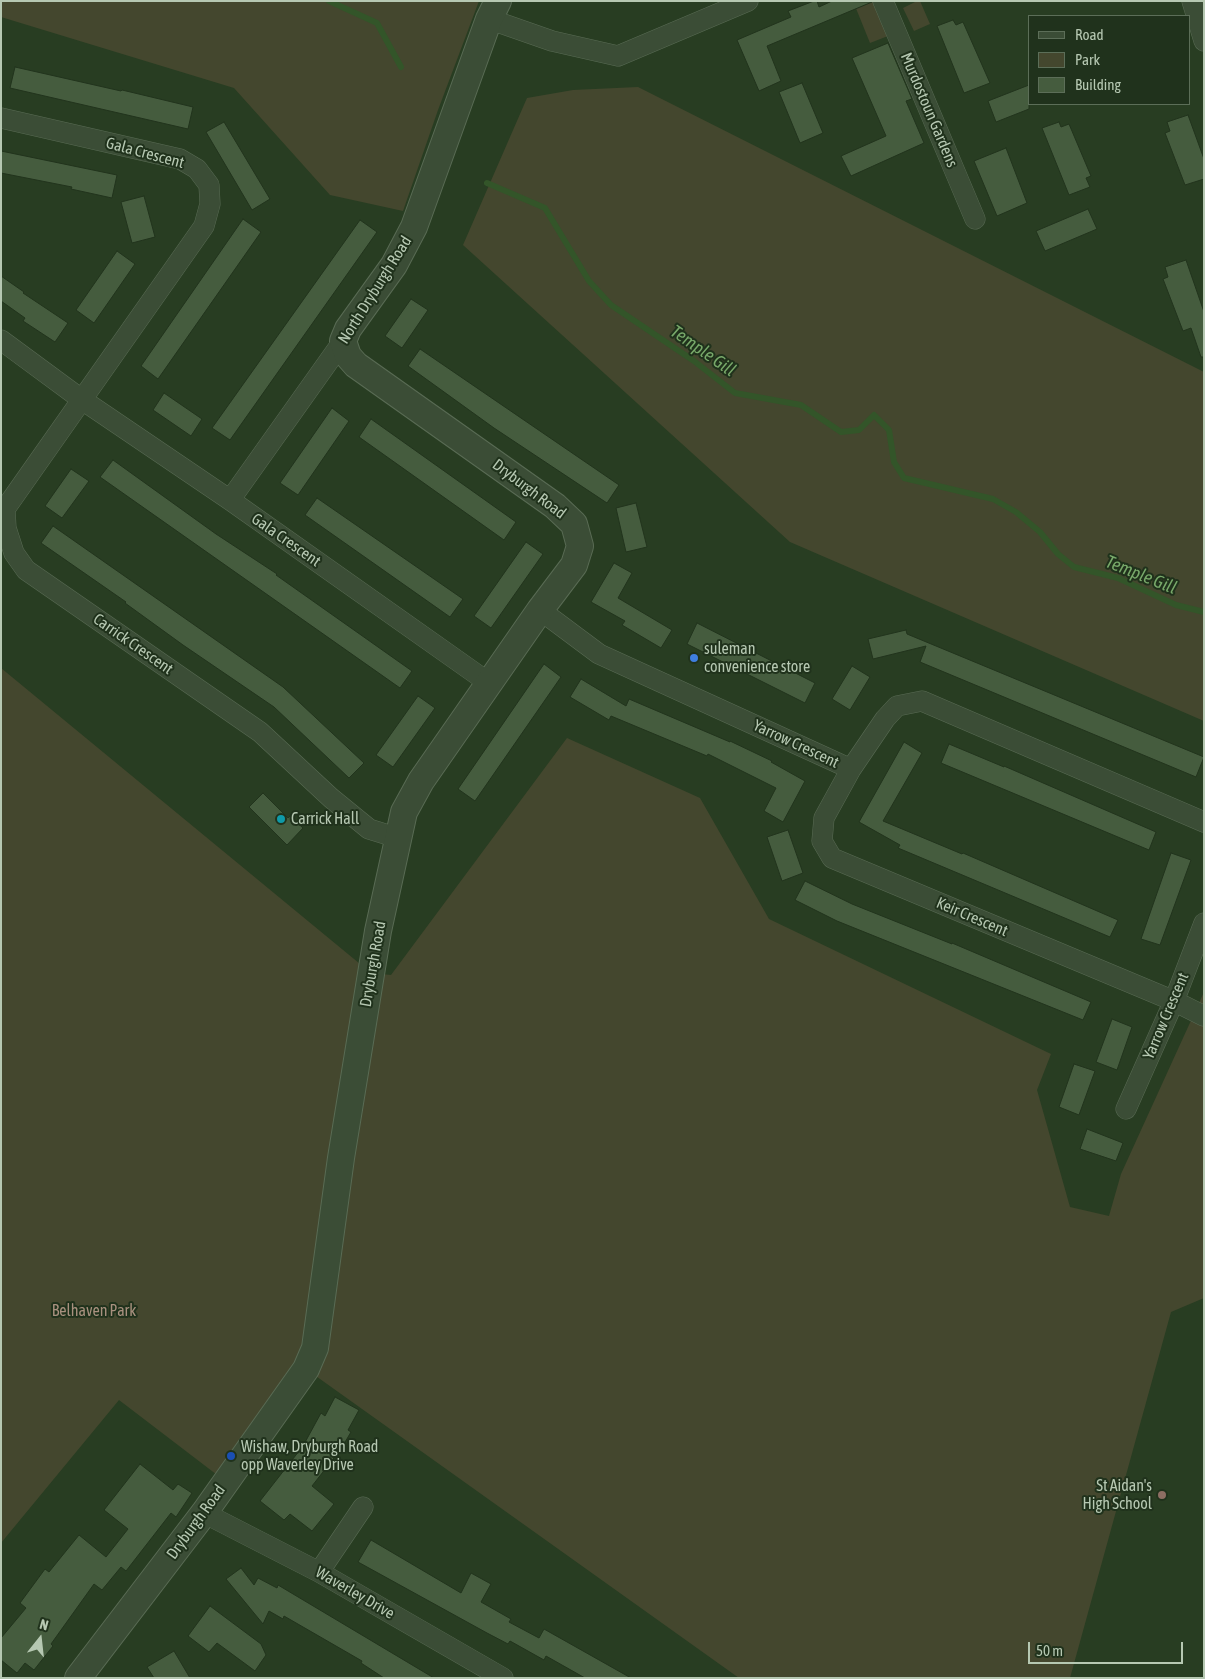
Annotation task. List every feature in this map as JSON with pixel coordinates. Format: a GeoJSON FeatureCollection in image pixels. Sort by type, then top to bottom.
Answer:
{"type":"FeatureCollection","features":[{"type":"Feature","properties":{"kind":"street"},"geometry":{"type":"LineString","coordinates":[[494,10],[552,41],[618,56],[748,1]]}},
{"type":"Feature","properties":{"kind":"street","name":"Murdostoun Gardens"},"geometry":{"type":"LineString","coordinates":[[883,1],[975,219]]}},
{"type":"Feature","properties":{"kind":"street"},"geometry":{"type":"LineString","coordinates":[[1192,1],[1204,41]]}},
{"type":"Feature","properties":{"kind":"street","name":"North Dryburgh Road"},"geometry":{"type":"LineString","coordinates":[[230,500],[343,341],[348,330],[394,265],[414,227],[494,10]]}},
{"type":"Feature","properties":{"kind":"street","name":"Gala Crescent"},"geometry":{"type":"LineString","coordinates":[[1,118],[180,159],[197,169],[209,185],[210,204],[204,226],[81,399]]}},
{"type":"Feature","properties":{"kind":"street","name":"Gala Crescent"},"geometry":{"type":"LineString","coordinates":[[1,340],[81,399],[230,500],[489,683]]}},
{"type":"Feature","properties":{"kind":"street","name":"Dryburgh Road"},"geometry":{"type":"LineString","coordinates":[[78,1678],[204,1513],[306,1369],[315,1348],[341,1158],[374,956],[404,812],[421,781],[540,610],[574,565],[580,546],[574,524],[555,506],[356,365],[348,356],[343,341]]}},
{"type":"Feature","properties":{"kind":"street","name":"Carrick Crescent"},"geometry":{"type":"LineString","coordinates":[[81,399],[5,509],[6,528],[14,553],[26,570],[260,732],[331,798],[369,829],[398,838]]}},
{"type":"Feature","properties":{"kind":"street","name":"Yarrow Crescent"},"geometry":{"type":"LineString","coordinates":[[540,610],[599,654],[851,768],[885,719],[897,706],[922,701],[1204,822]]}},
{"type":"Feature","properties":{"kind":"street","name":"Keir Crescent"},"geometry":{"type":"LineString","coordinates":[[851,768],[824,818],[822,841],[832,858],[1174,1001],[1204,1016]]}},
{"type":"Feature","properties":{"kind":"street","name":"Yarrow Crescent"},"geometry":{"type":"LineString","coordinates":[[1126,1109],[1174,1001],[1204,923]]}},
{"type":"Feature","properties":{"kind":"street"},"geometry":{"type":"LineString","coordinates":[[319,1572],[363,1507]]}},
{"type":"Feature","properties":{"kind":"street","name":"Waverley Drive"},"geometry":{"type":"LineString","coordinates":[[204,1513],[319,1572],[503,1678]]}},
{"type":"Feature","properties":{"kind":"green space"},"geometry":{"type":"Polygon","coordinates":[[[1,1],[479,1],[403,211],[330,195],[234,88],[1,17],[1,1]]]}},
{"type":"Feature","properties":{"kind":"green space"},"geometry":{"type":"Polygon","coordinates":[[[853,1],[873,1],[888,36],[870,43],[853,1]]]}},
{"type":"Feature","properties":{"kind":"green space"},"geometry":{"type":"Polygon","coordinates":[[[920,1],[930,24],[914,31],[903,8],[920,1]]]}},
{"type":"Feature","properties":{"kind":"green space"},"geometry":{"type":"Polygon","coordinates":[[[638,87],[1204,372],[1204,721],[790,542],[463,245],[527,98],[573,90],[638,87]]]}},
{"type":"Feature","properties":{"kind":"green space","name":"Belhaven Park"},"geometry":{"type":"Polygon","coordinates":[[[1,668],[371,973],[391,975],[567,738],[700,798],[769,919],[1051,1054],[1037,1090],[1070,1207],[1109,1216],[1121,1174],[1204,992],[1204,1298],[1171,1312],[1070,1678],[739,1678],[306,1369],[225,1481],[119,1400],[1,1543],[1,668]]]}},
{"type":"Feature","properties":{"kind":"building"},"geometry":{"type":"Polygon","coordinates":[[[817,1],[819,7],[832,1],[872,2],[767,46],[781,81],[759,91],[737,40],[791,17],[788,11],[817,1]]]}},
{"type":"Feature","properties":{"kind":"building"},"geometry":{"type":"Polygon","coordinates":[[[953,20],[956,25],[963,22],[990,83],[964,93],[937,26],[953,20]]]}},
{"type":"Feature","properties":{"kind":"building"},"geometry":{"type":"Polygon","coordinates":[[[888,43],[912,99],[906,101],[924,143],[851,176],[841,156],[886,136],[852,58],[888,43]]]}},
{"type":"Feature","properties":{"kind":"building"},"geometry":{"type":"Polygon","coordinates":[[[15,67],[193,107],[188,129],[10,88],[15,67]]]}},
{"type":"Feature","properties":{"kind":"building"},"geometry":{"type":"Polygon","coordinates":[[[802,83],[823,133],[800,143],[779,92],[802,83]]]}},
{"type":"Feature","properties":{"kind":"building"},"geometry":{"type":"Polygon","coordinates":[[[1028,85],[1029,109],[996,122],[988,101],[1028,85]]]}},
{"type":"Feature","properties":{"kind":"building"},"geometry":{"type":"Polygon","coordinates":[[[1188,115],[1204,159],[1204,179],[1185,185],[1165,133],[1170,131],[1167,122],[1188,115]]]}},
{"type":"Feature","properties":{"kind":"building"},"geometry":{"type":"Polygon","coordinates":[[[224,122],[270,199],[252,210],[206,132],[224,122]]]}},
{"type":"Feature","properties":{"kind":"building"},"geometry":{"type":"Polygon","coordinates":[[[1059,122],[1061,127],[1069,124],[1091,176],[1086,178],[1090,187],[1069,195],[1042,128],[1059,122]]]}},
{"type":"Feature","properties":{"kind":"building"},"geometry":{"type":"Polygon","coordinates":[[[1006,148],[1027,203],[997,216],[974,161],[1006,148]]]}},
{"type":"Feature","properties":{"kind":"building"},"geometry":{"type":"Polygon","coordinates":[[[1,151],[117,175],[112,198],[71,189],[72,187],[1,173],[1,151]]]}},
{"type":"Feature","properties":{"kind":"building"},"geometry":{"type":"Polygon","coordinates":[[[144,196],[155,237],[132,243],[121,202],[144,196]]]}},
{"type":"Feature","properties":{"kind":"building"},"geometry":{"type":"Polygon","coordinates":[[[1088,209],[1097,229],[1045,251],[1036,231],[1088,209]]]}},
{"type":"Feature","properties":{"kind":"building"},"geometry":{"type":"Polygon","coordinates":[[[243,219],[261,232],[158,379],[141,366],[243,219]]]}},
{"type":"Feature","properties":{"kind":"building"},"geometry":{"type":"Polygon","coordinates":[[[360,220],[377,232],[230,440],[212,428],[360,220]]]}},
{"type":"Feature","properties":{"kind":"building"},"geometry":{"type":"Polygon","coordinates":[[[117,251],[135,264],[94,323],[76,310],[117,251]]]}},
{"type":"Feature","properties":{"kind":"building"},"geometry":{"type":"Polygon","coordinates":[[[1186,260],[1204,312],[1204,357],[1201,357],[1191,328],[1183,331],[1163,279],[1168,277],[1165,267],[1186,260]]]}},
{"type":"Feature","properties":{"kind":"building"},"geometry":{"type":"Polygon","coordinates":[[[1,276],[68,323],[55,342],[23,321],[25,318],[1,301],[1,276]]]}},
{"type":"Feature","properties":{"kind":"building"},"geometry":{"type":"Polygon","coordinates":[[[411,299],[428,310],[402,348],[385,336],[411,299]]]}},
{"type":"Feature","properties":{"kind":"building"},"geometry":{"type":"Polygon","coordinates":[[[420,349],[619,485],[607,503],[494,428],[408,366],[420,349]]]}},
{"type":"Feature","properties":{"kind":"building"},"geometry":{"type":"Polygon","coordinates":[[[164,393],[202,419],[191,436],[153,410],[164,393]]]}},
{"type":"Feature","properties":{"kind":"building"},"geometry":{"type":"Polygon","coordinates":[[[332,408],[349,421],[298,495],[280,483],[332,408]]]}},
{"type":"Feature","properties":{"kind":"building"},"geometry":{"type":"Polygon","coordinates":[[[371,419],[516,522],[504,540],[359,437],[371,419]]]}},
{"type":"Feature","properties":{"kind":"building"},"geometry":{"type":"Polygon","coordinates":[[[113,460],[412,671],[400,688],[100,477],[113,460]]]}},
{"type":"Feature","properties":{"kind":"building"},"geometry":{"type":"Polygon","coordinates":[[[71,469],[89,481],[62,518],[45,506],[71,469]]]}},
{"type":"Feature","properties":{"kind":"building"},"geometry":{"type":"Polygon","coordinates":[[[317,498],[463,599],[450,617],[305,515],[317,498]]]}},
{"type":"Feature","properties":{"kind":"building"},"geometry":{"type":"Polygon","coordinates":[[[636,503],[647,547],[626,552],[616,508],[636,503]]]}},
{"type":"Feature","properties":{"kind":"building"},"geometry":{"type":"Polygon","coordinates":[[[53,526],[283,687],[364,763],[349,778],[274,707],[183,645],[126,602],[41,543],[53,526]]]}},
{"type":"Feature","properties":{"kind":"building"},"geometry":{"type":"Polygon","coordinates":[[[526,542],[543,554],[491,628],[474,616],[526,542]]]}},
{"type":"Feature","properties":{"kind":"building"},"geometry":{"type":"Polygon","coordinates":[[[614,563],[632,573],[618,598],[672,630],[661,648],[622,625],[625,621],[591,602],[614,563]]]}},
{"type":"Feature","properties":{"kind":"building"},"geometry":{"type":"Polygon","coordinates":[[[697,623],[815,683],[805,703],[687,644],[697,623]]]}},
{"type":"Feature","properties":{"kind":"building"},"geometry":{"type":"Polygon","coordinates":[[[906,630],[907,634],[1204,757],[1196,777],[920,662],[926,646],[873,659],[868,639],[906,630]]]}},
{"type":"Feature","properties":{"kind":"building"},"geometry":{"type":"Polygon","coordinates":[[[544,664],[561,677],[475,801],[458,789],[544,664]]]}},
{"type":"Feature","properties":{"kind":"building"},"geometry":{"type":"Polygon","coordinates":[[[852,666],[870,677],[850,710],[832,699],[852,666]]]}},
{"type":"Feature","properties":{"kind":"building"},"geometry":{"type":"Polygon","coordinates":[[[581,679],[626,706],[629,699],[730,741],[772,761],[805,781],[783,822],[764,811],[776,788],[708,754],[707,756],[611,716],[609,720],[570,697],[581,679]]]}},
{"type":"Feature","properties":{"kind":"building"},"geometry":{"type":"Polygon","coordinates":[[[418,696],[435,708],[393,767],[376,755],[418,696]]]}},
{"type":"Feature","properties":{"kind":"building"},"geometry":{"type":"Polygon","coordinates":[[[904,742],[922,753],[883,821],[963,853],[1118,920],[1110,937],[898,848],[900,845],[859,822],[904,742]]]}},
{"type":"Feature","properties":{"kind":"building"},"geometry":{"type":"Polygon","coordinates":[[[949,744],[1156,832],[1149,850],[941,763],[949,744]]]}},
{"type":"Feature","properties":{"kind":"building","name":"Carrick Hall"},"geometry":{"type":"Polygon","coordinates":[[[263,793],[288,818],[290,816],[303,828],[287,845],[249,807],[263,793]]]}},
{"type":"Feature","properties":{"kind":"building"},"geometry":{"type":"Polygon","coordinates":[[[788,830],[803,873],[782,881],[767,837],[788,830]]]}},
{"type":"Feature","properties":{"kind":"building"},"geometry":{"type":"Polygon","coordinates":[[[1171,853],[1191,860],[1160,945],[1141,939],[1171,853]]]}},
{"type":"Feature","properties":{"kind":"building"},"geometry":{"type":"Polygon","coordinates":[[[805,881],[852,904],[952,943],[1091,1002],[1083,1020],[837,921],[795,900],[805,881]]]}},
{"type":"Feature","properties":{"kind":"building"},"geometry":{"type":"Polygon","coordinates":[[[1112,1019],[1132,1027],[1117,1070],[1096,1062],[1112,1019]]]}},
{"type":"Feature","properties":{"kind":"building"},"geometry":{"type":"Polygon","coordinates":[[[1074,1064],[1095,1071],[1079,1115],[1059,1107],[1074,1064]]]}},
{"type":"Feature","properties":{"kind":"building"},"geometry":{"type":"Polygon","coordinates":[[[1087,1129],[1123,1143],[1116,1161],[1080,1149],[1087,1129]]]}},
{"type":"Feature","properties":{"kind":"building"},"geometry":{"type":"Polygon","coordinates":[[[335,1397],[359,1410],[348,1430],[351,1432],[341,1449],[312,1486],[334,1504],[312,1531],[290,1514],[284,1520],[260,1501],[303,1446],[321,1413],[325,1416],[335,1397]]]}},
{"type":"Feature","properties":{"kind":"building"},"geometry":{"type":"Polygon","coordinates":[[[140,1464],[173,1490],[178,1484],[192,1493],[176,1517],[171,1513],[126,1571],[121,1567],[102,1590],[94,1584],[51,1644],[53,1646],[34,1670],[25,1663],[17,1673],[1,1660],[1,1638],[26,1608],[20,1603],[45,1569],[49,1572],[79,1535],[106,1557],[128,1529],[104,1510],[140,1464]]]}},
{"type":"Feature","properties":{"kind":"building"},"geometry":{"type":"Polygon","coordinates":[[[371,1540],[461,1593],[471,1573],[491,1584],[481,1602],[511,1619],[509,1622],[539,1638],[544,1629],[631,1678],[585,1678],[546,1656],[544,1660],[510,1641],[508,1644],[487,1633],[358,1562],[371,1540]]]}},
{"type":"Feature","properties":{"kind":"building"},"geometry":{"type":"Polygon","coordinates":[[[241,1568],[254,1585],[258,1578],[277,1588],[278,1585],[434,1678],[384,1678],[361,1663],[362,1661],[284,1616],[283,1619],[269,1611],[263,1624],[226,1579],[241,1568]]]}},
{"type":"Feature","properties":{"kind":"building"},"geometry":{"type":"Polygon","coordinates":[[[210,1606],[261,1644],[266,1655],[255,1671],[217,1643],[209,1652],[188,1636],[210,1606]]]}},
{"type":"Feature","properties":{"kind":"building"},"geometry":{"type":"Polygon","coordinates":[[[174,1651],[190,1678],[154,1678],[147,1667],[174,1651]]]}},
{"type":"Feature","properties":{"kind":"waterway","name":"Temple Gill"},"geometry":{"type":"LineString","coordinates":[[329,1],[377,23],[401,67]]}},
{"type":"Feature","properties":{"kind":"waterway","name":"Temple Gill"},"geometry":{"type":"LineString","coordinates":[[487,183],[545,208],[589,281],[611,305],[694,361],[735,393],[801,405],[841,432],[859,430],[874,415],[889,430],[894,462],[904,478],[993,499],[1016,512],[1040,532],[1058,554],[1074,567],[1118,578],[1176,605],[1204,612]]}},
{"type":"Feature","properties":{"kind":"place","name":"suleman convenience store"},"geometry":{"type":"Point","coordinates":[694,658]}},
{"type":"Feature","properties":{"kind":"place","name":"Carrick Hall"},"geometry":{"type":"Point","coordinates":[281,819]}},
{"type":"Feature","properties":{"kind":"place","name":"Wishaw, Dryburgh Road opp Waverley Drive"},"geometry":{"type":"Point","coordinates":[231,1456]}},
{"type":"Feature","properties":{"kind":"place","name":"St Aidan's High School"},"geometry":{"type":"Point","coordinates":[1162,1495]}}]}
